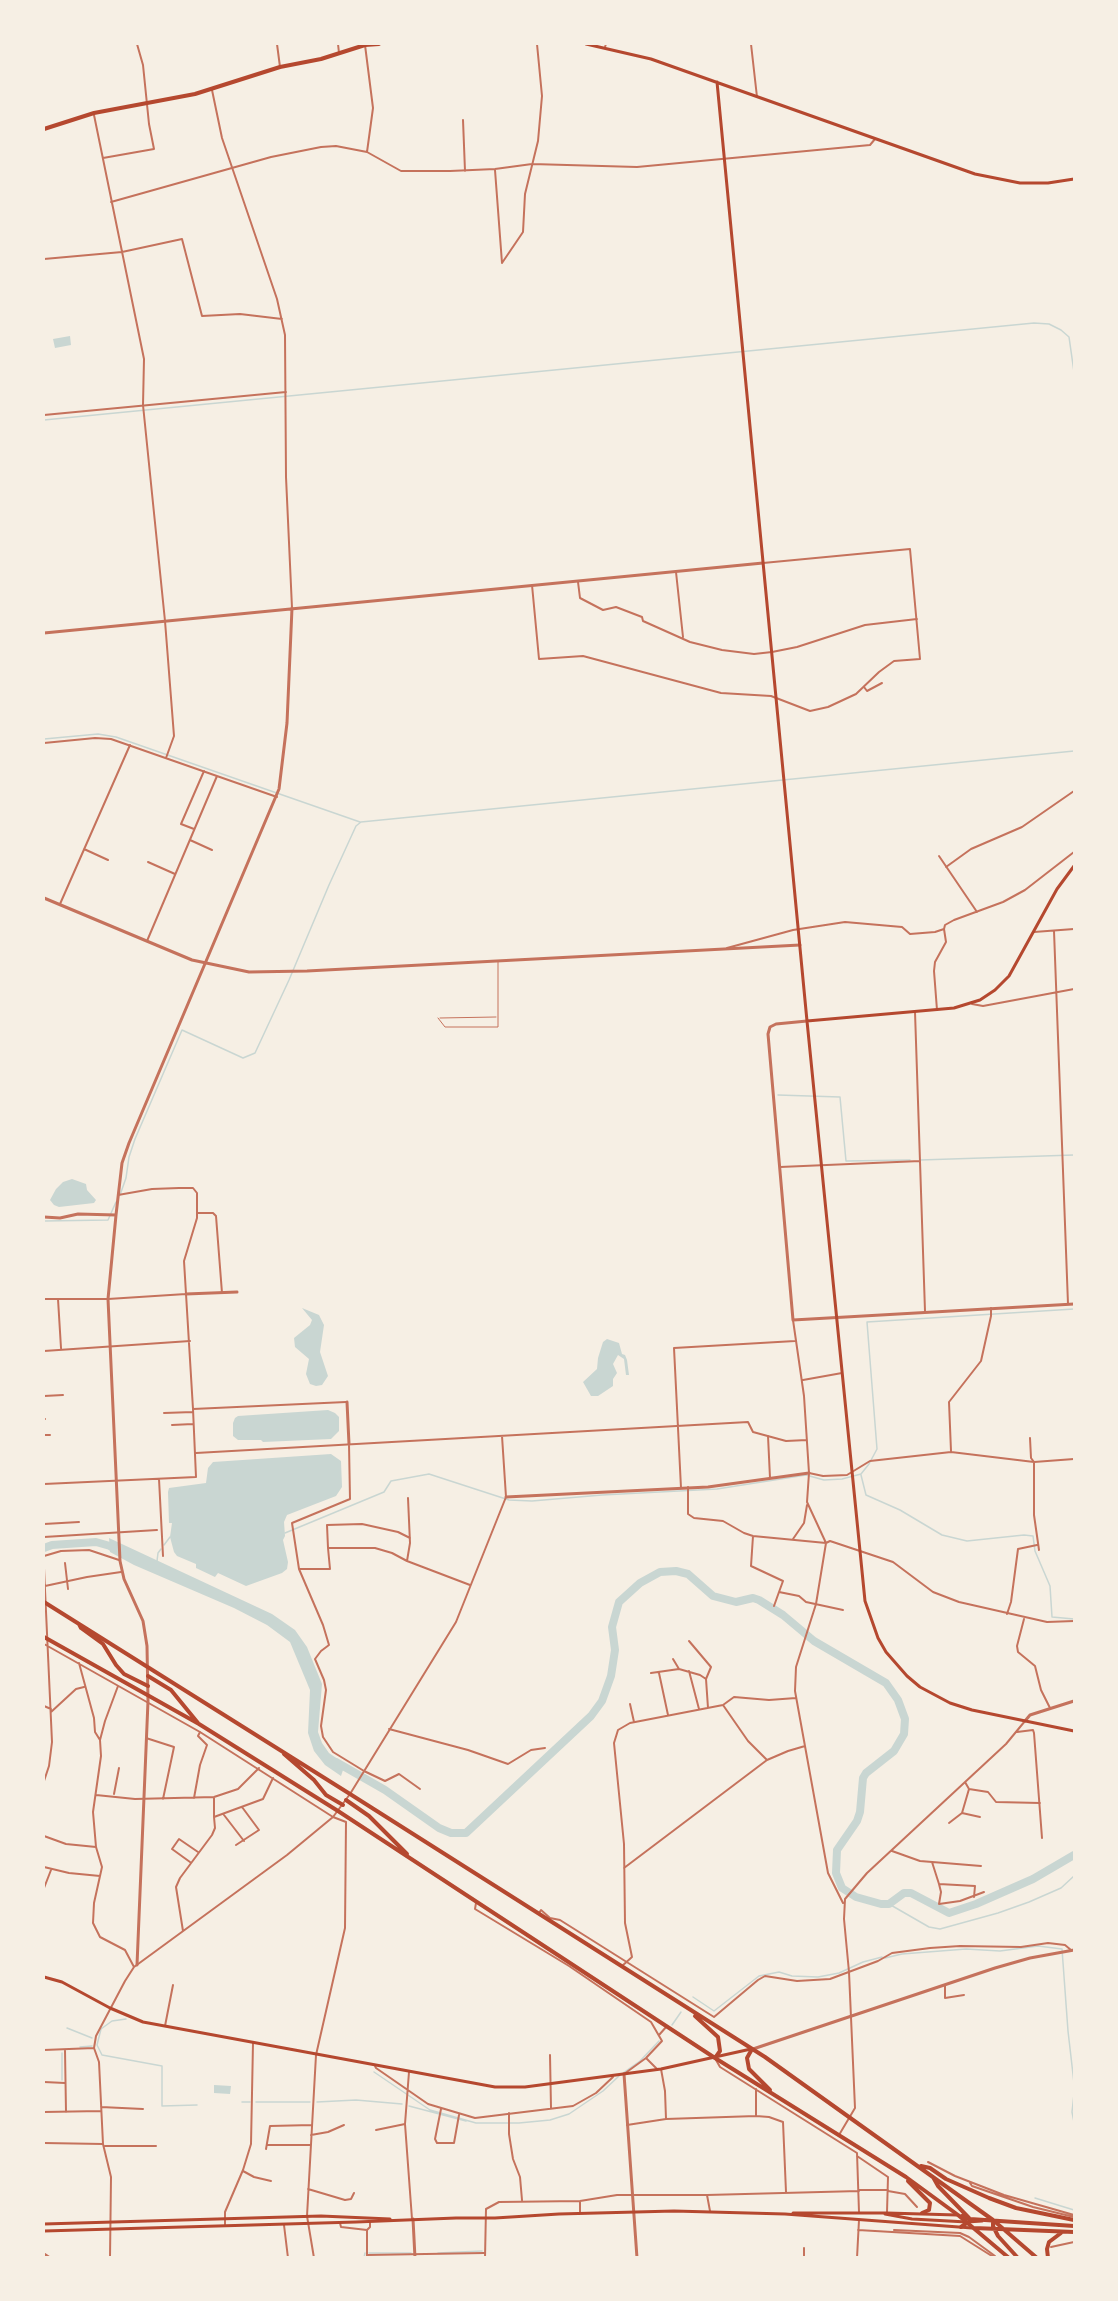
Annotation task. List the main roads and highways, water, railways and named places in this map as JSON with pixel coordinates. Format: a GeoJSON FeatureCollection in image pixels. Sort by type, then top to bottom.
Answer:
{"type":"FeatureCollection","features":[{"type":"Feature","properties":{"kind":"main road"},"geometry":{"type":"LineString","coordinates":[[44,129],[94,113],[212,90],[280,67],[339,54],[365,45],[380,44]]}},
{"type":"Feature","properties":{"kind":"main road"},"geometry":{"type":"LineString","coordinates":[[586,44],[605,45],[651,59],[988,178],[1020,183],[1048,183],[1074,179]]}},
{"type":"Feature","properties":{"kind":"main road"},"geometry":{"type":"LineString","coordinates":[[717,82],[865,1600],[872,1624],[886,1652],[920,1687],[950,1703],[972,1710],[1074,1731]]}},
{"type":"Feature","properties":{"kind":"main road"},"geometry":{"type":"LineString","coordinates":[[807,1021],[937,1010],[972,1004],[988,996],[1009,976],[1057,890],[1074,866]]}},
{"type":"Feature","properties":{"kind":"main road"},"geometry":{"type":"LineString","coordinates":[[44,1603],[752,2049],[993,2220],[1036,2258]]}},
{"type":"Feature","properties":{"kind":"main road"},"geometry":{"type":"LineString","coordinates":[[79,1623],[81,1628],[103,1644],[124,1674],[148,1686]]}},
{"type":"Feature","properties":{"kind":"main road"},"geometry":{"type":"LineString","coordinates":[[45,1638],[148,1699],[199,1724],[338,1811],[715,2058],[906,2177],[968,2221],[1009,2258]]}},
{"type":"Feature","properties":{"kind":"main road"},"geometry":{"type":"LineString","coordinates":[[148,1676],[171,1690],[199,1724]]}},
{"type":"Feature","properties":{"kind":"main road"},"geometry":{"type":"LineString","coordinates":[[282,1751],[314,1780],[326,1795],[343,1805]]}},
{"type":"Feature","properties":{"kind":"main road"},"geometry":{"type":"LineString","coordinates":[[346,1800],[369,1816],[414,1861]]}},
{"type":"Feature","properties":{"kind":"main road"},"geometry":{"type":"LineString","coordinates":[[45,1976],[143,2022],[495,2087],[525,2087],[659,2070],[752,2049]]}},
{"type":"Feature","properties":{"kind":"main road"},"geometry":{"type":"LineString","coordinates":[[688,2010],[718,2037],[720,2051],[715,2058]]}},
{"type":"Feature","properties":{"kind":"main road"},"geometry":{"type":"LineString","coordinates":[[752,2049],[747,2058],[749,2069],[779,2098]]}},
{"type":"Feature","properties":{"kind":"main road"},"geometry":{"type":"LineString","coordinates":[[917,2165],[930,2168],[946,2179],[1016,2208],[1074,2217]]}},
{"type":"Feature","properties":{"kind":"main road"},"geometry":{"type":"LineString","coordinates":[[932,2176],[938,2186],[968,2215],[968,2221],[961,2227]]}},
{"type":"Feature","properties":{"kind":"main road"},"geometry":{"type":"LineString","coordinates":[[906,2177],[913,2188],[930,2203],[929,2210],[921,2213]]}},
{"type":"Feature","properties":{"kind":"main road"},"geometry":{"type":"LineString","coordinates":[[44,2224],[307,2216],[412,2219],[710,2211],[785,2214],[1004,2230],[1074,2232]]}},
{"type":"Feature","properties":{"kind":"main road"},"geometry":{"type":"LineString","coordinates":[[877,2212],[912,2219],[993,2220],[1074,2226]]}},
{"type":"Feature","properties":{"kind":"main road"},"geometry":{"type":"LineString","coordinates":[[785,2214],[887,2212],[958,2215]]}},
{"type":"Feature","properties":{"kind":"main road"},"geometry":{"type":"LineString","coordinates":[[44,2230],[340,2223],[405,2219]]}},
{"type":"Feature","properties":{"kind":"main road"},"geometry":{"type":"LineString","coordinates":[[993,2220],[994,2229],[1018,2258]]}},
{"type":"Feature","properties":{"kind":"main road"},"geometry":{"type":"LineString","coordinates":[[1048,2258],[1049,2242],[1056,2235],[1068,2232]]}},
{"type":"Feature","properties":{"kind":"waterway"},"geometry":{"type":"LineString","coordinates":[[44,420],[1034,323],[1049,324],[1069,337],[1074,372]]}},
{"type":"Feature","properties":{"kind":"waterway"},"geometry":{"type":"LineString","coordinates":[[44,739],[98,734],[116,737],[360,822]]}},
{"type":"Feature","properties":{"kind":"waterway"},"geometry":{"type":"LineString","coordinates":[[120,1195],[135,1139],[182,1030],[243,1058],[255,1053],[356,826],[361,822],[1074,751]]}},
{"type":"Feature","properties":{"kind":"waterway"},"geometry":{"type":"LineString","coordinates":[[778,1095],[840,1097],[846,1161],[910,1160]]}},
{"type":"Feature","properties":{"kind":"waterway"},"geometry":{"type":"LineString","coordinates":[[920,1160],[1074,1155]]}},
{"type":"Feature","properties":{"kind":"waterway"},"geometry":{"type":"LineString","coordinates":[[44,1221],[108,1220],[116,1202]]}},
{"type":"Feature","properties":{"kind":"waterway"},"geometry":{"type":"LineString","coordinates":[[285,1533],[384,1492],[391,1481],[429,1474],[509,1500],[532,1501],[717,1489],[806,1475],[824,1480],[842,1479],[861,1474],[877,1449],[867,1322],[1074,1309]]}},
{"type":"Feature","properties":{"kind":"waterway"},"geometry":{"type":"LineString","coordinates":[[861,1475],[866,1495],[900,1510],[942,1535],[967,1541],[1033,1536],[1035,1551],[1050,1586],[1052,1617],[1074,1619]]}},
{"type":"Feature","properties":{"kind":"waterway"},"geometry":{"type":"LineString","coordinates":[[164,1545],[170,1537]]}},
{"type":"Feature","properties":{"kind":"waterway"},"geometry":{"type":"LineString","coordinates":[[44,1548],[52,1545],[96,1542],[118,1551]]}},
{"type":"Feature","properties":{"kind":"waterway"},"geometry":{"type":"LineString","coordinates":[[157,1561],[161,1549]]}},
{"type":"Feature","properties":{"kind":"waterway"},"geometry":{"type":"LineString","coordinates":[[336,1762],[385,1790],[439,1828],[451,1833],[466,1833],[591,1716],[602,1701],[611,1676],[615,1650],[612,1627],[619,1602],[640,1583],[660,1572],[676,1571],[688,1574],[713,1596],[736,1602],[753,1598],[759,1600],[783,1615],[814,1641],[886,1683],[898,1700],[905,1719],[904,1734],[894,1751],[866,1773],[863,1778],[857,1821],[837,1850],[836,1873],[842,1888],[856,1897],[881,1904],[889,1904],[904,1893],[911,1893],[949,1913],[1033,1879],[1074,1855]]}},
{"type":"Feature","properties":{"kind":"waterway"},"geometry":{"type":"LineString","coordinates":[[889,1904],[929,1927],[940,1929],[1029,1902],[1061,1888],[1074,1876]]}},
{"type":"Feature","properties":{"kind":"waterway"},"geometry":{"type":"LineString","coordinates":[[885,1958],[902,1954],[966,1949],[1000,1951],[1038,1946],[1062,1949],[1074,2083]]}},
{"type":"Feature","properties":{"kind":"waterway"},"geometry":{"type":"LineString","coordinates":[[693,1997],[714,2011],[759,1976],[779,1972],[792,1976],[818,1977],[839,1973],[863,1962],[882,1957]]}},
{"type":"Feature","properties":{"kind":"waterway"},"geometry":{"type":"LineString","coordinates":[[672,2025],[681,2012]]}},
{"type":"Feature","properties":{"kind":"waterway"},"geometry":{"type":"LineString","coordinates":[[126,2019],[112,2021],[101,2029],[97,2045],[102,2055],[162,2066],[162,2106],[197,2105]]}},
{"type":"Feature","properties":{"kind":"waterway"},"geometry":{"type":"LineString","coordinates":[[67,2028],[92,2038]]}},
{"type":"Feature","properties":{"kind":"waterway"},"geometry":{"type":"LineString","coordinates":[[623,2073],[640,2061],[659,2041]]}},
{"type":"Feature","properties":{"kind":"waterway"},"geometry":{"type":"LineString","coordinates":[[80,2047],[92,2046]]}},
{"type":"Feature","properties":{"kind":"waterway"},"geometry":{"type":"LineString","coordinates":[[62,2053],[62,2080]]}},
{"type":"Feature","properties":{"kind":"waterway"},"geometry":{"type":"LineString","coordinates":[[374,2072],[430,2110],[476,2123],[519,2123],[550,2120],[569,2114],[603,2091],[619,2076]]}},
{"type":"Feature","properties":{"kind":"waterway"},"geometry":{"type":"LineString","coordinates":[[1074,2094],[1072,2112],[1074,2122]]}},
{"type":"Feature","properties":{"kind":"waterway"},"geometry":{"type":"LineString","coordinates":[[317,2102],[356,2100],[402,2104]]}},
{"type":"Feature","properties":{"kind":"waterway"},"geometry":{"type":"LineString","coordinates":[[242,2102],[250,2102]]}},
{"type":"Feature","properties":{"kind":"waterway"},"geometry":{"type":"LineString","coordinates":[[256,2102],[310,2102]]}},
{"type":"Feature","properties":{"kind":"waterway"},"geometry":{"type":"LineString","coordinates":[[409,2106],[466,2121]]}},
{"type":"Feature","properties":{"kind":"waterway"},"geometry":{"type":"LineString","coordinates":[[1035,2198],[1074,2210]]}},
{"type":"Feature","properties":{"kind":"waterway"},"geometry":{"type":"LineString","coordinates":[[438,2253],[482,2251]]}},
{"type":"Feature","properties":{"kind":"waterway"},"geometry":{"type":"LineString","coordinates":[[364,2258],[365,2253]]}},
{"type":"Feature","properties":{"kind":"waterway"},"geometry":{"type":"LineString","coordinates":[[369,2253],[411,2253]]}}]}
